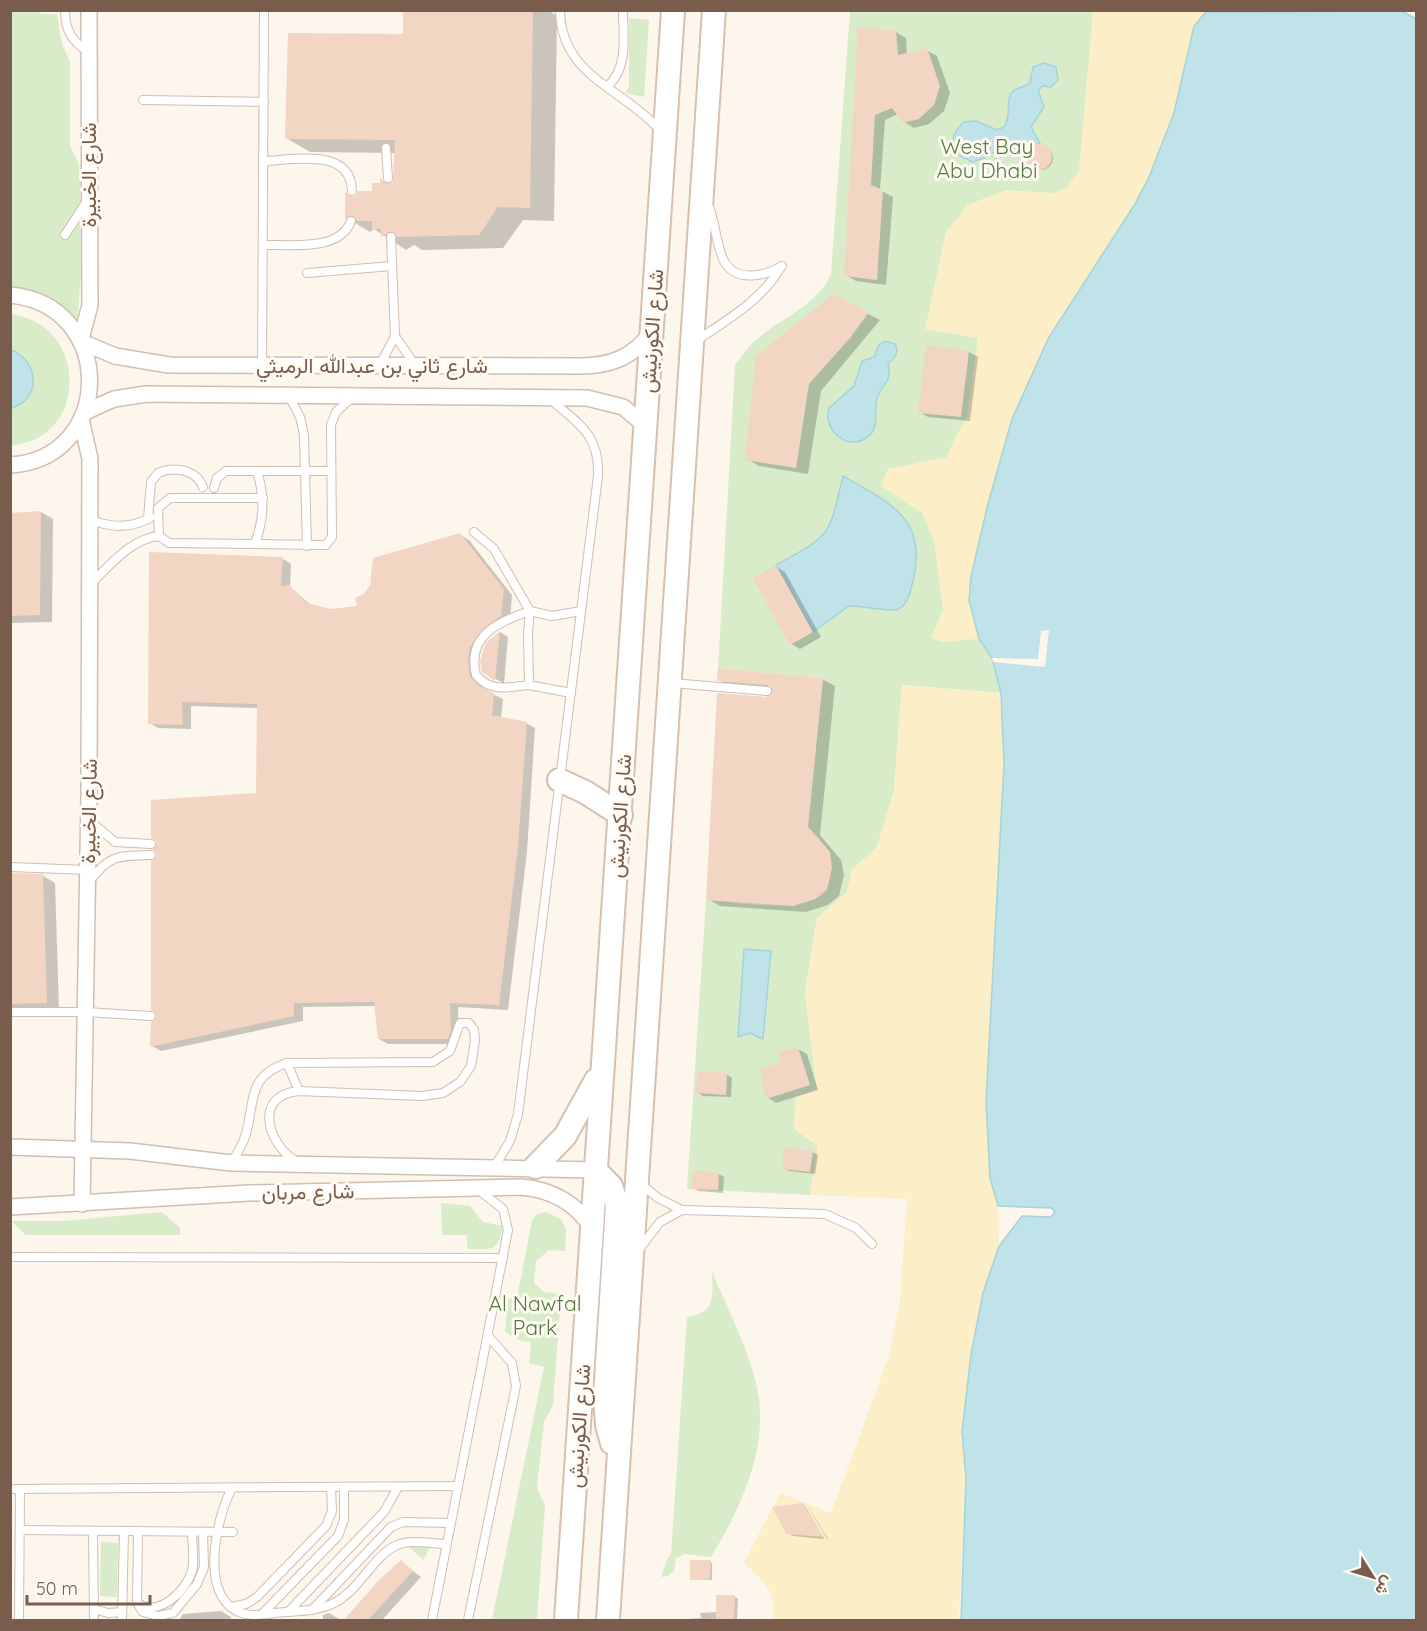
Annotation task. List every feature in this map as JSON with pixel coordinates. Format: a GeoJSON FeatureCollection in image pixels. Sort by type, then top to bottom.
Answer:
{"type":"FeatureCollection","features":[{"type":"Feature","properties":{"kind":"main road","name":"شارع الكورنيش"},"geometry":{"type":"LineString","coordinates":[[566,1620],[600,1070],[621,815],[673,10]]}},
{"type":"Feature","properties":{"kind":"main road","name":"شارع الكورنيش"},"geometry":{"type":"LineString","coordinates":[[608,1620],[714,10]]}},
{"type":"Feature","properties":{"kind":"main road"},"geometry":{"type":"LineString","coordinates":[[560,780],[585,792],[621,815]]}},
{"type":"Feature","properties":{"kind":"main road"},"geometry":{"type":"LineString","coordinates":[[535,1167],[565,1136],[600,1070]]}},
{"type":"Feature","properties":{"kind":"main road"},"geometry":{"type":"LineString","coordinates":[[595,1170],[611,1186],[617,1204],[605,1396],[607,1425],[619,1459]]}},
{"type":"Feature","properties":{"kind":"street","name":"شارع الخبيرة"},"geometry":{"type":"LineString","coordinates":[[81,340],[90,305],[88,10]]}},
{"type":"Feature","properties":{"kind":"street"},"geometry":{"type":"LineString","coordinates":[[10,295],[29,298],[50,307],[73,327],[81,340],[91,377],[83,416],[73,433],[49,454],[10,465]]}},
{"type":"Feature","properties":{"kind":"street","name":"شارع ثاني بن عبدالله الرميثي"},"geometry":{"type":"LineString","coordinates":[[81,340],[115,356],[150,364],[598,366],[616,362],[633,352],[652,331]]}},
{"type":"Feature","properties":{"kind":"street","name":"شارع ثاني بن عبدالله الرميثي"},"geometry":{"type":"LineString","coordinates":[[83,416],[114,399],[146,394],[587,398],[611,402],[631,412],[646,426]]}},
{"type":"Feature","properties":{"kind":"street","name":"شارع الخبيرة"},"geometry":{"type":"LineString","coordinates":[[82,1204],[85,1149],[89,820],[90,459],[83,416]]}},
{"type":"Feature","properties":{"kind":"street","name":"شارع مربان"},"geometry":{"type":"LineString","coordinates":[[10,1147],[85,1149],[231,1162],[495,1166],[595,1170]]}},
{"type":"Feature","properties":{"kind":"street","name":"شارع مربان"},"geometry":{"type":"LineString","coordinates":[[10,1207],[249,1192],[522,1187],[552,1193],[578,1210],[592,1228]]}},
{"type":"Feature","properties":{"kind":"lane"},"geometry":{"type":"LineString","coordinates":[[65,10],[69,33],[74,41],[88,52]]}},
{"type":"Feature","properties":{"kind":"lane"},"geometry":{"type":"LineString","coordinates":[[262,366],[264,10]]}},
{"type":"Feature","properties":{"kind":"lane"},"geometry":{"type":"LineString","coordinates":[[560,10],[562,36],[572,55],[586,71],[642,112],[665,136]]}},
{"type":"Feature","properties":{"kind":"lane"},"geometry":{"type":"LineString","coordinates":[[608,86],[617,76],[622,64],[622,10]]}},
{"type":"Feature","properties":{"kind":"lane"},"geometry":{"type":"LineString","coordinates":[[143,100],[264,102]]}},
{"type":"Feature","properties":{"kind":"lane"},"geometry":{"type":"LineString","coordinates":[[386,148],[388,178]]}},
{"type":"Feature","properties":{"kind":"lane"},"geometry":{"type":"LineString","coordinates":[[263,161],[333,161],[344,167],[352,191]]}},
{"type":"Feature","properties":{"kind":"lane"},"geometry":{"type":"LineString","coordinates":[[693,344],[753,300],[774,279],[782,266],[756,275],[742,274],[732,269],[724,261],[717,227],[703,196]]}},
{"type":"Feature","properties":{"kind":"lane"},"geometry":{"type":"LineString","coordinates":[[64,235],[89,198]]}},
{"type":"Feature","properties":{"kind":"lane"},"geometry":{"type":"LineString","coordinates":[[263,245],[333,240],[346,231],[351,221]]}},
{"type":"Feature","properties":{"kind":"lane"},"geometry":{"type":"LineString","coordinates":[[379,366],[395,336],[391,237]]}},
{"type":"Feature","properties":{"kind":"lane"},"geometry":{"type":"LineString","coordinates":[[307,273],[392,266]]}},
{"type":"Feature","properties":{"kind":"lane"},"geometry":{"type":"LineString","coordinates":[[395,336],[416,366]]}},
{"type":"Feature","properties":{"kind":"lane"},"geometry":{"type":"LineString","coordinates":[[289,396],[303,426],[307,546]]}},
{"type":"Feature","properties":{"kind":"lane"},"geometry":{"type":"LineString","coordinates":[[89,585],[131,545],[159,536],[169,543],[322,546],[332,537],[332,418],[340,406],[353,396]]}},
{"type":"Feature","properties":{"kind":"lane"},"geometry":{"type":"LineString","coordinates":[[495,1166],[510,1141],[518,1114],[598,476],[598,456],[588,433],[547,398]]}},
{"type":"Feature","properties":{"kind":"lane"},"geometry":{"type":"LineString","coordinates":[[148,519],[151,482],[158,473],[175,470],[189,472],[198,478],[203,487]]}},
{"type":"Feature","properties":{"kind":"lane"},"geometry":{"type":"LineString","coordinates":[[214,488],[217,478],[226,471],[331,471]]}},
{"type":"Feature","properties":{"kind":"lane"},"geometry":{"type":"LineString","coordinates":[[255,544],[260,529],[263,498],[257,471]]}},
{"type":"Feature","properties":{"kind":"lane"},"geometry":{"type":"LineString","coordinates":[[159,536],[157,513],[161,504],[175,497],[263,498]]}},
{"type":"Feature","properties":{"kind":"lane"},"geometry":{"type":"LineString","coordinates":[[89,519],[118,527],[148,519],[157,513]]}},
{"type":"Feature","properties":{"kind":"lane"},"geometry":{"type":"LineString","coordinates":[[474,532],[502,560],[512,584],[531,611],[528,633],[530,685]]}},
{"type":"Feature","properties":{"kind":"lane"},"geometry":{"type":"LineString","coordinates":[[571,693],[530,685],[498,689],[476,675],[474,663],[478,646],[488,629],[500,622],[531,611],[552,616],[581,611]]}},
{"type":"Feature","properties":{"kind":"lane"},"geometry":{"type":"LineString","coordinates":[[670,683],[767,691]]}},
{"type":"Feature","properties":{"kind":"lane"},"geometry":{"type":"LineString","coordinates":[[89,820],[115,842],[151,844]]}},
{"type":"Feature","properties":{"kind":"lane"},"geometry":{"type":"LineString","coordinates":[[10,867],[88,877],[109,859],[117,856],[151,855]]}},
{"type":"Feature","properties":{"kind":"lane"},"geometry":{"type":"LineString","coordinates":[[10,1012],[86,1011],[151,1016]]}},
{"type":"Feature","properties":{"kind":"lane"},"geometry":{"type":"LineString","coordinates":[[231,1162],[245,1136],[251,1100],[258,1083],[271,1070],[287,1063],[433,1062],[450,1051],[460,1023],[469,1023],[474,1030],[471,1066],[460,1082],[443,1093],[422,1096],[299,1091],[291,1092],[278,1099],[269,1118],[271,1133],[279,1147],[300,1163]]}},
{"type":"Feature","properties":{"kind":"lane"},"geometry":{"type":"LineString","coordinates":[[287,1063],[299,1091]]}},
{"type":"Feature","properties":{"kind":"lane"},"geometry":{"type":"LineString","coordinates":[[637,1180],[658,1198],[682,1210],[825,1214],[856,1228],[872,1244]]}},
{"type":"Feature","properties":{"kind":"lane"},"geometry":{"type":"LineString","coordinates":[[432,1620],[508,1230],[506,1215],[494,1200],[471,1187]]}},
{"type":"Feature","properties":{"kind":"lane"},"geometry":{"type":"LineString","coordinates":[[632,1261],[654,1228],[682,1210]]}},
{"type":"Feature","properties":{"kind":"lane"},"geometry":{"type":"LineString","coordinates":[[10,1257],[503,1258]]}},
{"type":"Feature","properties":{"kind":"lane"},"geometry":{"type":"LineString","coordinates":[[468,1620],[516,1386],[512,1363],[488,1335]]}},
{"type":"Feature","properties":{"kind":"lane"},"geometry":{"type":"LineString","coordinates":[[10,1489],[458,1486]]}},
{"type":"Feature","properties":{"kind":"lane"},"geometry":{"type":"LineString","coordinates":[[231,1607],[246,1604],[257,1596],[322,1532],[332,1511],[331,1487]]}},
{"type":"Feature","properties":{"kind":"lane"},"geometry":{"type":"LineString","coordinates":[[262,1614],[338,1536],[344,1520],[344,1487]]}},
{"type":"Feature","properties":{"kind":"lane"},"geometry":{"type":"LineString","coordinates":[[288,1612],[384,1512],[398,1487]]}},
{"type":"Feature","properties":{"kind":"lane"},"geometry":{"type":"LineString","coordinates":[[232,1488],[219,1516],[216,1581],[221,1596],[231,1607],[246,1614],[312,1610],[327,1606],[347,1595],[388,1550],[399,1544],[447,1545]]}},
{"type":"Feature","properties":{"kind":"lane"},"geometry":{"type":"LineString","coordinates":[[19,1620],[20,1489]]}},
{"type":"Feature","properties":{"kind":"lane"},"geometry":{"type":"LineString","coordinates":[[312,1610],[391,1527],[403,1522],[451,1523]]}},
{"type":"Feature","properties":{"kind":"lane"},"geometry":{"type":"LineString","coordinates":[[20,1530],[233,1532]]}},
{"type":"Feature","properties":{"kind":"lane"},"geometry":{"type":"LineString","coordinates":[[93,1531],[94,1620]]}},
{"type":"Feature","properties":{"kind":"lane"},"geometry":{"type":"LineString","coordinates":[[94,1609],[122,1616],[124,1531]]}},
{"type":"Feature","properties":{"kind":"lane"},"geometry":{"type":"LineString","coordinates":[[138,1531],[137,1603],[140,1610],[150,1615],[163,1616],[177,1610],[203,1573],[203,1532]]}},
{"type":"Feature","properties":{"kind":"lane"},"geometry":{"type":"LineString","coordinates":[[137,1603],[145,1607],[163,1606],[170,1602],[178,1592],[192,1571],[192,1532]]}},
{"type":"Feature","properties":{"kind":"green space"},"geometry":{"type":"Polygon","coordinates":[[[11,11],[40,11],[41,14],[57,14],[62,44],[70,62],[70,146],[79,164],[80,181],[81,275],[77,322],[48,299],[11,289],[11,11]]]}},
{"type":"Feature","properties":{"kind":"green space","name":"West Bay Abu Dhabi"},"geometry":{"type":"Polygon","coordinates":[[[850,11],[1189,11],[1174,113],[979,639],[992,658],[1001,693],[902,685],[894,791],[877,847],[852,870],[847,892],[817,918],[805,993],[817,1089],[794,1129],[818,1146],[810,1195],[687,1189],[706,900],[752,905],[789,905],[819,897],[827,889],[830,880],[829,854],[808,827],[823,678],[718,668],[735,365],[760,337],[815,297],[831,274],[850,11]]]}},
{"type":"Feature","properties":{"kind":"green space"},"geometry":{"type":"Polygon","coordinates":[[[629,18],[649,20],[644,97],[625,93],[629,86],[629,18]]]}},
{"type":"Feature","properties":{"kind":"green space"},"geometry":{"type":"Polygon","coordinates":[[[11,314],[37,323],[55,339],[66,359],[70,382],[66,405],[55,424],[36,439],[11,445],[11,314]]]}},
{"type":"Feature","properties":{"kind":"green space"},"geometry":{"type":"Polygon","coordinates":[[[441,1203],[470,1206],[483,1222],[503,1226],[496,1245],[488,1249],[467,1249],[467,1235],[442,1235],[441,1203]]]}},
{"type":"Feature","properties":{"kind":"green space"},"geometry":{"type":"Polygon","coordinates":[[[162,1212],[180,1228],[180,1235],[26,1235],[11,1221],[63,1221],[162,1212]]]}},
{"type":"Feature","properties":{"kind":"green space","name":"Al Nawfal Park"},"geometry":{"type":"Polygon","coordinates":[[[546,1212],[561,1219],[566,1229],[565,1251],[549,1250],[536,1261],[534,1283],[544,1292],[561,1294],[553,1405],[544,1422],[537,1488],[545,1506],[537,1620],[492,1620],[544,1367],[529,1363],[531,1342],[521,1341],[505,1332],[508,1299],[517,1298],[532,1220],[537,1214],[546,1212]]]}},
{"type":"Feature","properties":{"kind":"green space"},"geometry":{"type":"Polygon","coordinates":[[[712,1272],[741,1338],[755,1379],[760,1426],[757,1449],[734,1516],[711,1557],[684,1554],[676,1558],[674,1571],[668,1576],[661,1577],[668,1557],[671,1555],[687,1317],[703,1312],[711,1302],[712,1272]]]}},
{"type":"Feature","properties":{"kind":"green space"},"geometry":{"type":"Polygon","coordinates":[[[101,1542],[118,1543],[117,1597],[100,1596],[101,1542]]]}},
{"type":"Feature","properties":{"kind":"green space"},"geometry":{"type":"Polygon","coordinates":[[[408,1546],[431,1546],[423,1560],[408,1546]]]}},
{"type":"Feature","properties":{"kind":"sand"},"geometry":{"type":"Polygon","coordinates":[[[1093,11],[1207,11],[1194,26],[1174,113],[1149,177],[1135,204],[1049,337],[1012,419],[987,504],[971,577],[969,600],[979,639],[942,642],[931,638],[943,610],[934,540],[922,513],[881,486],[888,469],[947,457],[955,437],[967,418],[978,338],[925,329],[946,232],[967,205],[1006,190],[1054,193],[1067,187],[1079,171],[1093,11]]]}},
{"type":"Feature","properties":{"kind":"sand"},"geometry":{"type":"Polygon","coordinates":[[[902,685],[1001,693],[1004,764],[986,1102],[990,1178],[998,1206],[999,1246],[983,1293],[971,1354],[962,1432],[966,1478],[959,1620],[773,1620],[772,1602],[767,1588],[744,1563],[780,1493],[831,1513],[888,1359],[900,1302],[907,1199],[810,1195],[818,1146],[794,1129],[795,1098],[817,1089],[805,993],[817,918],[847,892],[852,870],[877,847],[894,791],[902,685]]]}},
{"type":"Feature","properties":{"kind":"water"},"geometry":{"type":"Polygon","coordinates":[[[1402,11],[1416,19],[1416,1620],[961,1620],[966,1478],[962,1432],[971,1354],[983,1293],[999,1246],[1022,1216],[1051,1217],[1055,1212],[1052,1208],[998,1206],[990,1178],[986,1102],[1004,764],[1001,693],[992,658],[979,639],[969,600],[971,576],[988,504],[1012,419],[1049,337],[1135,204],[1149,177],[1174,113],[1194,26],[1206,12],[1402,11]]]}},
{"type":"Feature","properties":{"kind":"water"},"geometry":{"type":"Polygon","coordinates":[[[1044,63],[1056,67],[1058,80],[1051,87],[1043,86],[1038,90],[1044,107],[1031,127],[1040,143],[1029,148],[1026,160],[1016,153],[1002,149],[972,162],[955,153],[954,136],[964,122],[976,121],[997,130],[1004,127],[1008,117],[1010,95],[1013,91],[1030,83],[1033,67],[1044,63]]]}},
{"type":"Feature","properties":{"kind":"water"},"geometry":{"type":"Polygon","coordinates":[[[885,341],[895,344],[897,353],[888,364],[888,380],[877,398],[875,426],[870,435],[862,440],[846,441],[834,432],[830,425],[829,408],[854,386],[862,361],[874,357],[879,345],[885,341]]]}},
{"type":"Feature","properties":{"kind":"water"},"geometry":{"type":"Polygon","coordinates":[[[11,350],[27,362],[33,380],[28,397],[21,404],[11,408],[11,350]]]}},
{"type":"Feature","properties":{"kind":"water"},"geometry":{"type":"Polygon","coordinates":[[[843,476],[878,496],[904,518],[912,531],[916,547],[916,566],[909,595],[906,602],[898,609],[849,606],[813,632],[776,565],[808,547],[825,532],[834,511],[843,476]]]}},
{"type":"Feature","properties":{"kind":"water"},"geometry":{"type":"Polygon","coordinates":[[[744,949],[771,951],[763,1039],[750,1033],[738,1037],[744,949]]]}},
{"type":"Feature","properties":{"kind":"pier"},"geometry":{"type":"Polygon","coordinates":[[[1049,630],[1045,667],[993,662],[992,658],[1038,659],[1041,631],[1049,630]]]}},
{"type":"Feature","properties":{"kind":"building"},"geometry":{"type":"Polygon","coordinates":[[[403,10],[533,10],[530,208],[498,207],[479,235],[397,237],[391,231],[381,237],[381,229],[372,229],[372,221],[357,221],[352,215],[345,219],[345,192],[354,197],[358,191],[372,191],[372,183],[380,183],[380,178],[386,184],[393,181],[395,140],[285,139],[288,33],[403,34],[403,10]]]}},
{"type":"Feature","properties":{"kind":"building"},"geometry":{"type":"Polygon","coordinates":[[[858,28],[896,30],[898,55],[927,48],[940,86],[934,105],[919,119],[903,123],[892,108],[875,115],[871,185],[883,190],[877,280],[844,276],[858,28]]]}},
{"type":"Feature","properties":{"kind":"building"},"geometry":{"type":"Polygon","coordinates":[[[1039,144],[1048,148],[1052,157],[1048,166],[1039,170],[1030,166],[1026,157],[1030,148],[1039,144]]]}},
{"type":"Feature","properties":{"kind":"building"},"geometry":{"type":"Polygon","coordinates":[[[833,294],[869,312],[850,338],[809,384],[796,468],[745,460],[756,356],[833,294]]]}},
{"type":"Feature","properties":{"kind":"building"},"geometry":{"type":"Polygon","coordinates":[[[926,345],[969,351],[961,417],[918,413],[926,345]]]}},
{"type":"Feature","properties":{"kind":"building"},"geometry":{"type":"Polygon","coordinates":[[[41,511],[40,615],[10,616],[10,513],[41,511]]]}},
{"type":"Feature","properties":{"kind":"building"},"geometry":{"type":"Polygon","coordinates":[[[460,533],[504,589],[501,616],[484,628],[470,647],[468,661],[470,676],[479,686],[494,693],[492,715],[527,722],[518,847],[499,1005],[450,1003],[451,1031],[448,1039],[378,1039],[374,1002],[294,1003],[294,1016],[150,1047],[151,1022],[157,1016],[151,1010],[151,861],[157,855],[153,849],[157,842],[151,838],[151,800],[256,793],[257,704],[182,702],[183,725],[148,724],[149,552],[283,557],[281,586],[289,585],[307,603],[331,609],[357,606],[355,598],[364,594],[370,585],[373,558],[460,533]]]}},
{"type":"Feature","properties":{"kind":"building"},"geometry":{"type":"Polygon","coordinates":[[[776,565],[813,632],[790,645],[753,578],[776,565]]]}},
{"type":"Feature","properties":{"kind":"building"},"geometry":{"type":"Polygon","coordinates":[[[500,631],[495,681],[482,672],[480,661],[486,643],[500,631]]]}},
{"type":"Feature","properties":{"kind":"building"},"geometry":{"type":"Polygon","coordinates":[[[718,668],[823,678],[808,827],[830,852],[832,868],[827,889],[815,899],[793,906],[706,900],[717,693],[766,697],[773,691],[768,685],[717,681],[718,668]]]}},
{"type":"Feature","properties":{"kind":"building"},"geometry":{"type":"Polygon","coordinates":[[[10,873],[43,874],[47,1003],[10,1004],[10,873]]]}},
{"type":"Feature","properties":{"kind":"building"},"geometry":{"type":"Polygon","coordinates":[[[798,1047],[810,1085],[766,1099],[760,1069],[781,1062],[779,1052],[798,1047]]]}},
{"type":"Feature","properties":{"kind":"building"},"geometry":{"type":"Polygon","coordinates":[[[697,1071],[727,1073],[726,1095],[696,1093],[697,1071]]]}},
{"type":"Feature","properties":{"kind":"building"},"geometry":{"type":"Polygon","coordinates":[[[784,1148],[813,1150],[810,1172],[782,1169],[784,1148]]]}},
{"type":"Feature","properties":{"kind":"building"},"geometry":{"type":"Polygon","coordinates":[[[693,1170],[719,1173],[718,1190],[691,1189],[693,1170]]]}},
{"type":"Feature","properties":{"kind":"building"},"geometry":{"type":"Polygon","coordinates":[[[803,1503],[824,1537],[786,1534],[772,1507],[803,1503]]]}},
{"type":"Feature","properties":{"kind":"building"},"geometry":{"type":"Polygon","coordinates":[[[401,1560],[413,1571],[368,1620],[344,1620],[378,1581],[401,1560]]]}},
{"type":"Feature","properties":{"kind":"building"},"geometry":{"type":"Polygon","coordinates":[[[690,1560],[711,1560],[710,1579],[690,1580],[690,1560]]]}},
{"type":"Feature","properties":{"kind":"building"},"geometry":{"type":"Polygon","coordinates":[[[716,1595],[735,1595],[734,1620],[716,1620],[716,1595]]]}}]}
